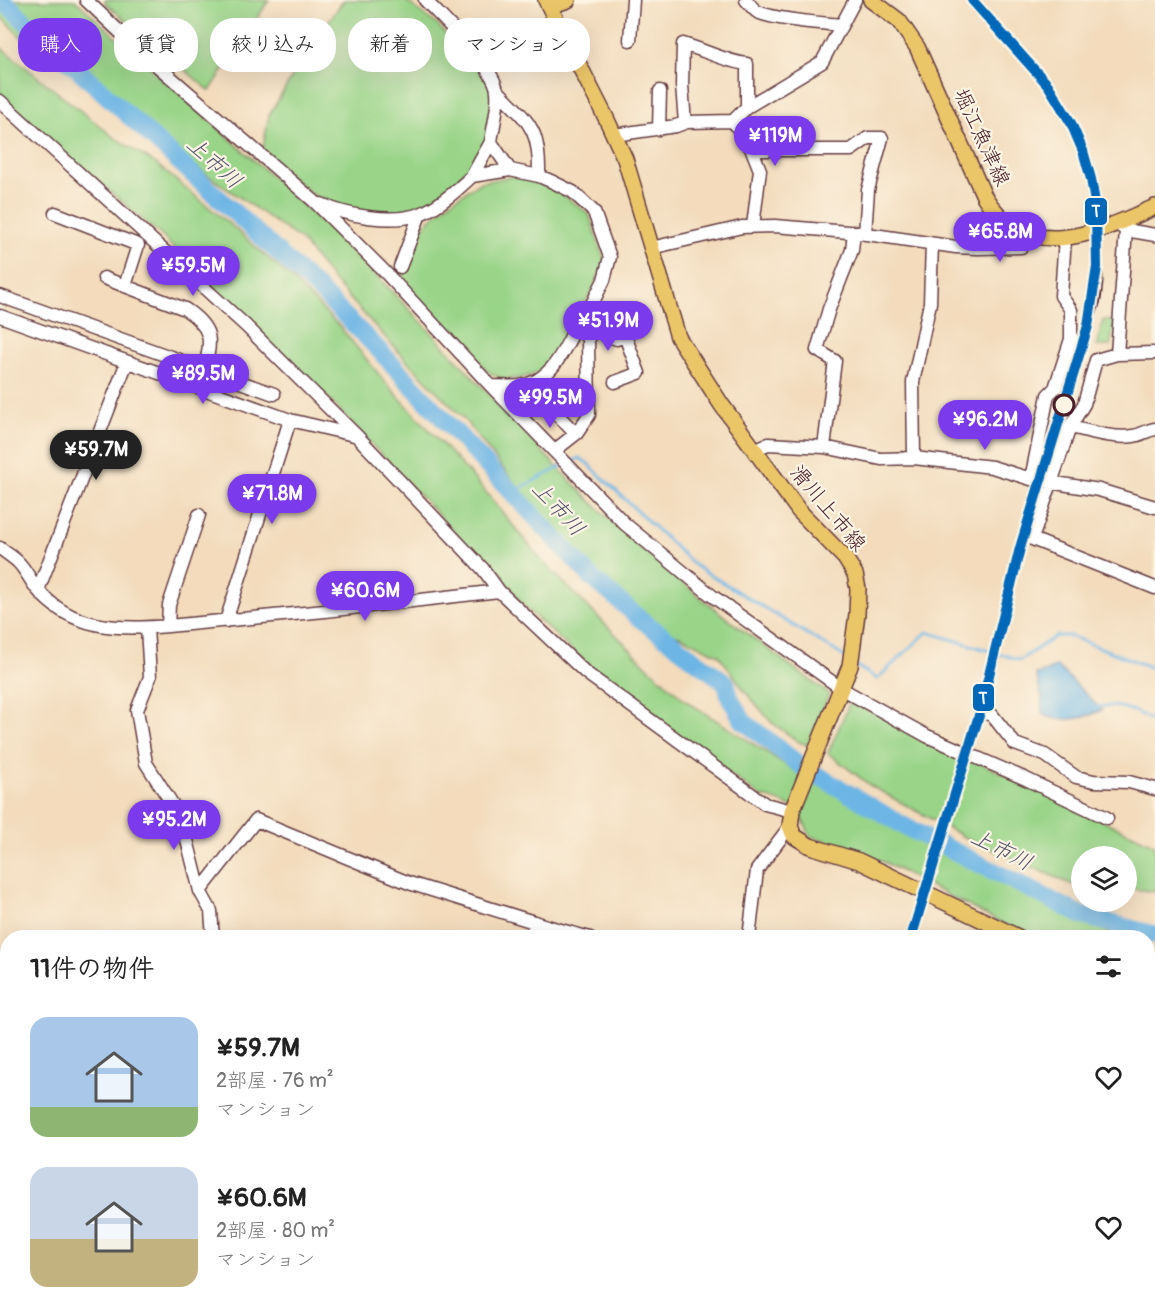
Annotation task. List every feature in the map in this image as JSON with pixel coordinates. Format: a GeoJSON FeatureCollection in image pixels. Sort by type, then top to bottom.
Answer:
{"type":"FeatureCollection","features":[{"type":"Feature","properties":{"kind":"main road"},"geometry":{"type":"LineString","coordinates":[[548,3],[568,0]]}},
{"type":"Feature","properties":{"kind":"main road","name":"堀江魚津線"},"geometry":{"type":"LineString","coordinates":[[871,0],[899,21],[917,47],[984,196],[1004,222]]}},
{"type":"Feature","properties":{"kind":"main road","name":"滑川上市線"},"geometry":{"type":"LineString","coordinates":[[548,3],[625,159],[678,337],[715,394],[799,511],[845,558],[855,574],[858,589],[854,647],[842,689],[791,818]]}},
{"type":"Feature","properties":{"kind":"main road"},"geometry":{"type":"LineString","coordinates":[[1004,222],[1044,237],[1065,238],[1121,227],[1155,207]]}},
{"type":"Feature","properties":{"kind":"main road"},"geometry":{"type":"LineString","coordinates":[[791,818],[794,836],[810,846],[859,861],[1003,930]]}},
{"type":"Feature","properties":{"kind":"street"},"geometry":{"type":"LineString","coordinates":[[86,0],[139,50],[314,201],[626,524],[711,595],[842,689],[927,736],[1026,779],[1107,818]]}},
{"type":"Feature","properties":{"kind":"street"},"geometry":{"type":"LineString","coordinates":[[425,0],[486,67],[497,90],[528,121],[536,135],[539,151],[538,176]]}},
{"type":"Feature","properties":{"kind":"street"},"geometry":{"type":"LineString","coordinates":[[630,40],[633,0]]}},
{"type":"Feature","properties":{"kind":"street"},"geometry":{"type":"LineString","coordinates":[[746,0],[756,11],[777,17],[841,25]]}},
{"type":"Feature","properties":{"kind":"street"},"geometry":{"type":"LineString","coordinates":[[614,135],[685,123],[733,121],[747,107],[822,62],[855,0]]}},
{"type":"Feature","properties":{"kind":"street"},"geometry":{"type":"LineString","coordinates":[[685,123],[682,86],[683,44],[734,62],[747,64],[747,107]]}},
{"type":"Feature","properties":{"kind":"street"},"geometry":{"type":"LineString","coordinates":[[314,201],[336,211],[361,217],[396,217],[420,214],[447,199],[472,176],[490,142],[497,90]]}},
{"type":"Feature","properties":{"kind":"street"},"geometry":{"type":"LineString","coordinates":[[659,129],[660,91]]}},
{"type":"Feature","properties":{"kind":"street"},"geometry":{"type":"LineString","coordinates":[[0,100],[246,326],[356,435],[483,569],[499,591],[586,674],[765,804],[791,818],[757,870],[750,930]]}},
{"type":"Feature","properties":{"kind":"street"},"geometry":{"type":"LineString","coordinates":[[733,121],[752,150],[760,170],[753,226]]}},
{"type":"Feature","properties":{"kind":"street"},"geometry":{"type":"LineString","coordinates":[[752,150],[851,150],[868,138],[882,138],[859,233],[829,309],[817,350],[835,361],[824,447]]}},
{"type":"Feature","properties":{"kind":"street"},"geometry":{"type":"LineString","coordinates":[[490,142],[510,170]]}},
{"type":"Feature","properties":{"kind":"street"},"geometry":{"type":"LineString","coordinates":[[472,176],[510,170],[538,176],[573,192],[594,213],[610,257],[604,280],[593,302],[578,323],[555,366],[539,380],[520,386],[491,386]]}},
{"type":"Feature","properties":{"kind":"street"},"geometry":{"type":"LineString","coordinates":[[55,213],[138,245],[125,286]]}},
{"type":"Feature","properties":{"kind":"street"},"geometry":{"type":"LineString","coordinates":[[400,267],[420,214]]}},
{"type":"Feature","properties":{"kind":"street"},"geometry":{"type":"LineString","coordinates":[[978,248],[985,244],[1004,222]]}},
{"type":"Feature","properties":{"kind":"street"},"geometry":{"type":"LineString","coordinates":[[651,248],[753,226],[804,227],[978,248],[1022,247]]}},
{"type":"Feature","properties":{"kind":"street"},"geometry":{"type":"LineString","coordinates":[[1117,354],[1121,227],[1155,235]]}},
{"type":"Feature","properties":{"kind":"street"},"geometry":{"type":"LineString","coordinates":[[1031,478],[1048,395],[1055,388],[1071,339],[1071,310],[1061,296],[1065,238]]}},
{"type":"Feature","properties":{"kind":"street"},"geometry":{"type":"LineString","coordinates":[[914,458],[913,382],[930,303],[932,244]]}},
{"type":"Feature","properties":{"kind":"street"},"geometry":{"type":"LineString","coordinates":[[104,278],[185,309],[195,316],[208,333],[211,346],[196,387]]}},
{"type":"Feature","properties":{"kind":"street"},"geometry":{"type":"LineString","coordinates":[[0,296],[274,394]]}},
{"type":"Feature","properties":{"kind":"street"},"geometry":{"type":"LineString","coordinates":[[593,302],[605,335],[617,339],[626,336],[639,373],[615,382]]}},
{"type":"Feature","properties":{"kind":"street"},"geometry":{"type":"LineString","coordinates":[[0,316],[290,420],[356,435]]}},
{"type":"Feature","properties":{"kind":"street"},"geometry":{"type":"LineString","coordinates":[[554,451],[576,434],[589,415],[588,339],[578,323]]}},
{"type":"Feature","properties":{"kind":"street"},"geometry":{"type":"LineString","coordinates":[[1155,353],[1117,354],[1096,360],[1084,404],[1070,426],[1032,538],[1155,588]]}},
{"type":"Feature","properties":{"kind":"street"},"geometry":{"type":"LineString","coordinates":[[38,590],[127,362]]}},
{"type":"Feature","properties":{"kind":"street"},"geometry":{"type":"LineString","coordinates":[[544,375],[546,403]]}},
{"type":"Feature","properties":{"kind":"street"},"geometry":{"type":"LineString","coordinates":[[520,386],[546,403],[576,434]]}},
{"type":"Feature","properties":{"kind":"street"},"geometry":{"type":"LineString","coordinates":[[226,621],[290,420]]}},
{"type":"Feature","properties":{"kind":"street"},"geometry":{"type":"LineString","coordinates":[[1070,426],[1129,437],[1144,434],[1155,428]]}},
{"type":"Feature","properties":{"kind":"street"},"geometry":{"type":"LineString","coordinates":[[756,449],[768,444],[824,447],[881,459],[914,458],[992,467],[1031,478],[1099,490],[1155,507]]}},
{"type":"Feature","properties":{"kind":"street"},"geometry":{"type":"LineString","coordinates":[[168,626],[169,604],[199,515]]}},
{"type":"Feature","properties":{"kind":"street"},"geometry":{"type":"LineString","coordinates":[[0,549],[19,563],[38,590],[58,609],[75,620],[104,626],[147,628],[226,621],[499,591]]}},
{"type":"Feature","properties":{"kind":"street"},"geometry":{"type":"LineString","coordinates":[[147,628],[150,677],[137,710],[146,763],[178,813],[200,891],[211,911],[212,930]]}},
{"type":"Feature","properties":{"kind":"street"},"geometry":{"type":"LineString","coordinates":[[980,712],[992,715],[1015,744],[1045,755],[1076,777],[1094,781],[1129,782],[1155,789]]}},
{"type":"Feature","properties":{"kind":"street"},"geometry":{"type":"LineString","coordinates":[[200,891],[256,820],[409,883],[563,930]]}},
{"type":"Feature","properties":{"kind":"street"},"geometry":{"type":"LineString","coordinates":[[533,930],[535,922]]}},
{"type":"Feature","properties":{"kind":"green space"},"geometry":{"type":"Polygon","coordinates":[[[0,0],[75,0],[95,18],[18,18],[18,34],[0,16],[0,0]]]}},
{"type":"Feature","properties":{"kind":"green space"},"geometry":{"type":"Polygon","coordinates":[[[105,0],[269,0],[257,18],[210,18],[210,72],[222,72],[210,91],[187,72],[198,72],[198,18],[123,18],[105,3],[105,0]]]}},
{"type":"Feature","properties":{"kind":"green space"},"geometry":{"type":"Polygon","coordinates":[[[344,0],[405,0],[428,18],[348,18],[348,72],[432,72],[432,21],[444,32],[444,72],[483,72],[490,81],[493,100],[485,143],[470,172],[422,209],[386,213],[347,210],[315,196],[262,153],[269,115],[295,72],[336,72],[336,18],[331,18],[344,0]]]}},
{"type":"Feature","properties":{"kind":"green space"},"geometry":{"type":"Polygon","coordinates":[[[102,24],[114,35],[114,72],[155,72],[281,185],[362,262],[570,481],[630,538],[703,599],[829,694],[808,745],[799,742],[771,722],[719,655],[682,637],[626,615],[563,538],[532,505],[464,419],[331,278],[301,240],[203,172],[133,113],[71,72],[102,72],[102,24]]]}},
{"type":"Feature","properties":{"kind":"green space"},"geometry":{"type":"Polygon","coordinates":[[[0,47],[18,61],[18,72],[32,72],[115,138],[155,163],[291,278],[340,327],[386,383],[479,484],[543,562],[646,665],[686,701],[799,773],[1103,930],[1018,930],[884,862],[810,836],[797,812],[786,804],[760,796],[610,685],[528,610],[329,399],[217,294],[163,237],[0,97],[0,47]]]}},
{"type":"Feature","properties":{"kind":"green space"},"geometry":{"type":"Polygon","coordinates":[[[516,176],[548,184],[589,214],[605,262],[592,291],[554,360],[543,372],[520,378],[503,379],[491,374],[402,282],[416,236],[430,219],[453,200],[481,182],[516,176]]]}},
{"type":"Feature","properties":{"kind":"green space"},"geometry":{"type":"Polygon","coordinates":[[[1103,320],[1115,321],[1110,346],[1097,346],[1103,320]]]}},
{"type":"Feature","properties":{"kind":"green space"},"geometry":{"type":"Polygon","coordinates":[[[850,702],[1155,845],[1155,892],[1137,889],[1137,846],[1071,846],[1071,884],[964,837],[871,786],[828,753],[850,702]]]}},
{"type":"Feature","properties":{"kind":"water"},"geometry":{"type":"Polygon","coordinates":[[[1057,666],[1102,710],[1073,719],[1058,719],[1044,715],[1036,674],[1057,666]]]}},
{"type":"Feature","properties":{"kind":"waterway","name":"上市川"},"geometry":{"type":"LineString","coordinates":[[2,0],[317,288],[378,349],[591,577],[639,618],[726,683],[730,698],[743,721],[800,765],[906,827],[1083,916],[1136,930]]}},
{"type":"Feature","properties":{"kind":"waterway"},"geometry":{"type":"LineString","coordinates":[[570,463],[579,458],[586,462],[694,565],[845,657]]}},
{"type":"Feature","properties":{"kind":"waterway"},"geometry":{"type":"LineString","coordinates":[[511,493],[564,465]]}},
{"type":"Feature","properties":{"kind":"waterway"},"geometry":{"type":"LineString","coordinates":[[855,665],[877,679],[927,632],[1020,660],[1056,636],[1070,636],[1155,669]]}},
{"type":"Feature","properties":{"kind":"waterway"},"geometry":{"type":"LineString","coordinates":[[1095,707],[1111,706],[1126,709],[1141,714],[1155,723]]}},
{"type":"Feature","properties":{"kind":"railway"},"geometry":{"type":"LineString","coordinates":[[1046,462],[1073,392],[1100,300],[1102,241],[1095,195]]}},
{"type":"Feature","properties":{"kind":"transit line","name":"T"},"geometry":{"type":"LineString","coordinates":[[913,930],[980,712],[1020,548],[1088,326],[1097,267],[1096,208],[1091,179],[1083,151],[1071,123],[1048,85],[972,0]]}}]}
